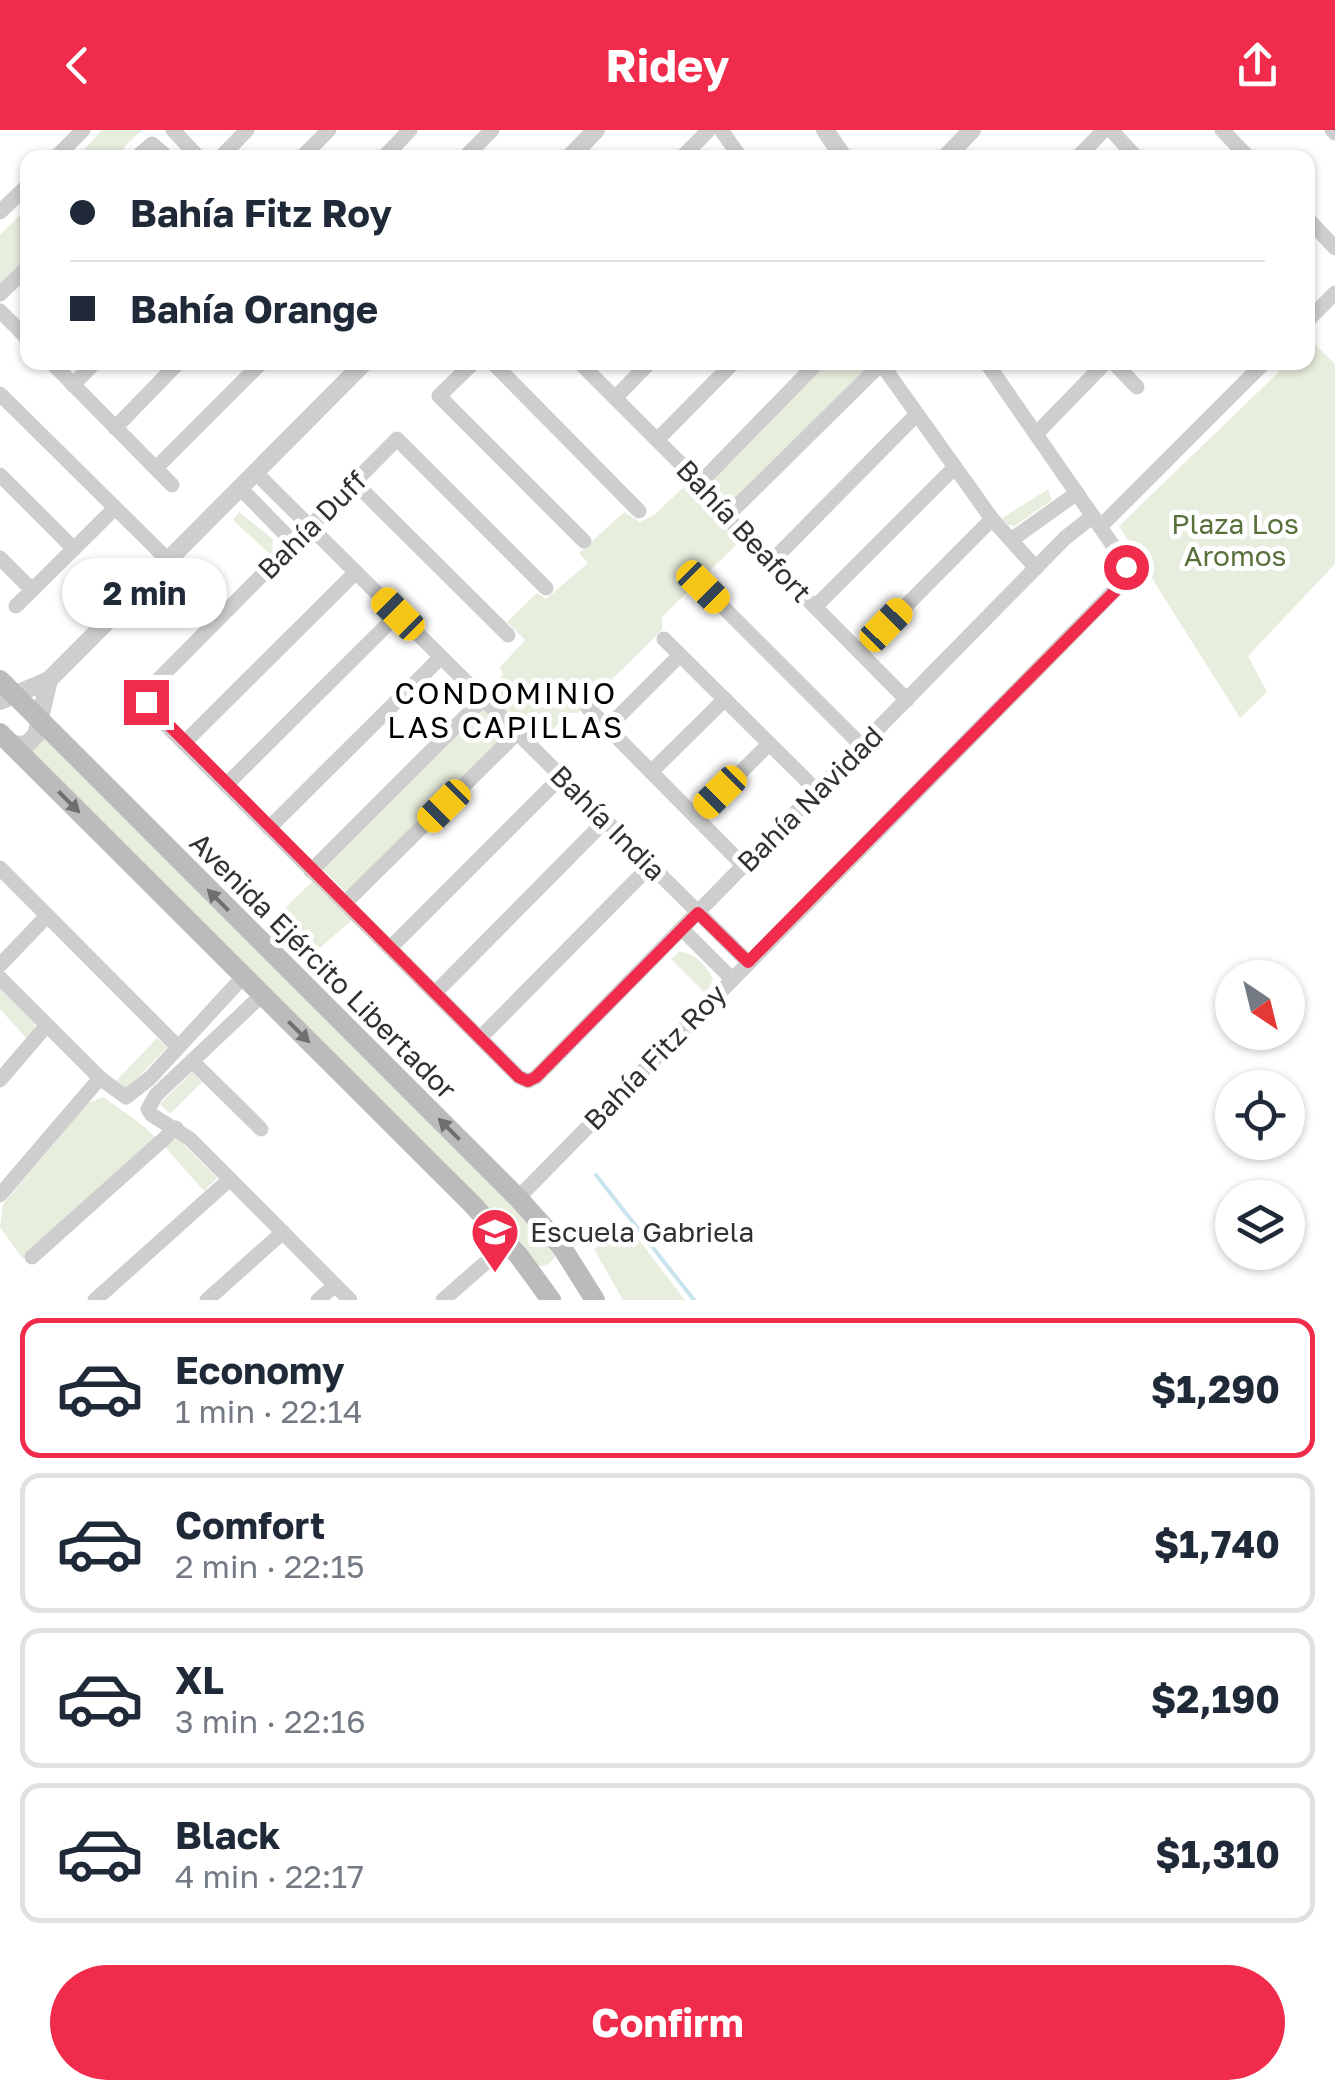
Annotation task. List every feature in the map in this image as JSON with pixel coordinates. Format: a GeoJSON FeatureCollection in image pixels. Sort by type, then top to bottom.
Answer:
{"type":"FeatureCollection","features":[{"type":"Feature","properties":{"kind":"main road","name":"Avenida Ejército Libertador"},"geometry":{"type":"LineString","coordinates":[[0,680],[8,699],[38,721],[518,1198],[561,1246],[595,1300]]}},
{"type":"Feature","properties":{"kind":"main road"},"geometry":{"type":"LineString","coordinates":[[5,738],[508,1243],[551,1300]]}},
{"type":"Feature","properties":{"kind":"main road"},"geometry":{"type":"LineString","coordinates":[[530,1270],[552,1266],[561,1246]]}},
{"type":"Feature","properties":{"kind":"street"},"geometry":{"type":"LineString","coordinates":[[63,150],[83,130]]}},
{"type":"Feature","properties":{"kind":"street"},"geometry":{"type":"LineString","coordinates":[[174,130],[193,150]]}},
{"type":"Feature","properties":{"kind":"street"},"geometry":{"type":"LineString","coordinates":[[228,150],[248,130]]}},
{"type":"Feature","properties":{"kind":"street"},"geometry":{"type":"LineString","coordinates":[[309,150],[329,130]]}},
{"type":"Feature","properties":{"kind":"street"},"geometry":{"type":"LineString","coordinates":[[391,150],[410,130]]}},
{"type":"Feature","properties":{"kind":"street"},"geometry":{"type":"LineString","coordinates":[[472,150],[492,130]]}},
{"type":"Feature","properties":{"kind":"street"},"geometry":{"type":"LineString","coordinates":[[577,150],[596,130]]}},
{"type":"Feature","properties":{"kind":"street"},"geometry":{"type":"LineString","coordinates":[[689,150],[709,130]]}},
{"type":"Feature","properties":{"kind":"street"},"geometry":{"type":"LineString","coordinates":[[953,150],[972,130]]}},
{"type":"Feature","properties":{"kind":"street"},"geometry":{"type":"LineString","coordinates":[[1086,150],[1108,130],[1129,150]]}},
{"type":"Feature","properties":{"kind":"street"},"geometry":{"type":"LineString","coordinates":[[1222,130],[1241,150]]}},
{"type":"Feature","properties":{"kind":"street"},"geometry":{"type":"LineString","coordinates":[[0,212],[20,192]]}},
{"type":"Feature","properties":{"kind":"street"},"geometry":{"type":"LineString","coordinates":[[1315,227],[1335,248]]}},
{"type":"Feature","properties":{"kind":"street"},"geometry":{"type":"LineString","coordinates":[[0,294],[20,274]]}},
{"type":"Feature","properties":{"kind":"street"},"geometry":{"type":"LineString","coordinates":[[1315,313],[1335,292]]}},
{"type":"Feature","properties":{"kind":"street"},"geometry":{"type":"LineString","coordinates":[[0,311],[20,331]]}},
{"type":"Feature","properties":{"kind":"street"},"geometry":{"type":"LineString","coordinates":[[59,370],[172,484]]}},
{"type":"Feature","properties":{"kind":"street"},"geometry":{"type":"LineString","coordinates":[[73,385],[87,370]]}},
{"type":"Feature","properties":{"kind":"street"},"geometry":{"type":"LineString","coordinates":[[115,428],[171,370]]}},
{"type":"Feature","properties":{"kind":"street"},"geometry":{"type":"LineString","coordinates":[[156,468],[254,370]]}},
{"type":"Feature","properties":{"kind":"street"},"geometry":{"type":"LineString","coordinates":[[8,699],[49,680],[357,370]]}},
{"type":"Feature","properties":{"kind":"street"},"geometry":{"type":"LineString","coordinates":[[466,370],[440,396],[584,542]]}},
{"type":"Feature","properties":{"kind":"street"},"geometry":{"type":"LineString","coordinates":[[500,370],[639,510]]}},
{"type":"Feature","properties":{"kind":"street","name":"Bahía Beafort"},"geometry":{"type":"LineString","coordinates":[[588,370],[907,700]]}},
{"type":"Feature","properties":{"kind":"street"},"geometry":{"type":"LineString","coordinates":[[615,398],[642,370]]}},
{"type":"Feature","properties":{"kind":"street"},"geometry":{"type":"LineString","coordinates":[[657,440],[726,370]]}},
{"type":"Feature","properties":{"kind":"street"},"geometry":{"type":"LineString","coordinates":[[700,483],[810,370]]}},
{"type":"Feature","properties":{"kind":"street"},"geometry":{"type":"LineString","coordinates":[[726,517],[873,370]]}},
{"type":"Feature","properties":{"kind":"street"},"geometry":{"type":"LineString","coordinates":[[885,370],[992,518],[1036,568]]}},
{"type":"Feature","properties":{"kind":"street"},"geometry":{"type":"LineString","coordinates":[[992,370],[1096,522]]}},
{"type":"Feature","properties":{"kind":"street"},"geometry":{"type":"LineString","coordinates":[[1036,434],[1102,370]]}},
{"type":"Feature","properties":{"kind":"street"},"geometry":{"type":"LineString","coordinates":[[1119,370],[1137,387]]}},
{"type":"Feature","properties":{"kind":"street","name":"Bahía Navidad"},"geometry":{"type":"LineString","coordinates":[[480,1038],[522,1079],[536,1077],[1036,568],[1096,522],[1257,370]]}},
{"type":"Feature","properties":{"kind":"street"},"geometry":{"type":"LineString","coordinates":[[0,394],[168,560]]}},
{"type":"Feature","properties":{"kind":"street"},"geometry":{"type":"LineString","coordinates":[[771,562],[917,414]]}},
{"type":"Feature","properties":{"kind":"street","name":"Bahía Duff"},"geometry":{"type":"LineString","coordinates":[[184,743],[150,709],[146,698],[150,688],[397,439],[546,588]]}},
{"type":"Feature","properties":{"kind":"street"},"geometry":{"type":"LineString","coordinates":[[815,606],[955,467]]}},
{"type":"Feature","properties":{"kind":"street","name":"Bahía India"},"geometry":{"type":"LineString","coordinates":[[255,472],[748,962]]}},
{"type":"Feature","properties":{"kind":"street"},"geometry":{"type":"LineString","coordinates":[[0,475],[74,549]]}},
{"type":"Feature","properties":{"kind":"street"},"geometry":{"type":"LineString","coordinates":[[354,482],[508,635]]}},
{"type":"Feature","properties":{"kind":"street"},"geometry":{"type":"LineString","coordinates":[[240,488],[294,543]]}},
{"type":"Feature","properties":{"kind":"street"},"geometry":{"type":"LineString","coordinates":[[1011,540],[1077,494]]}},
{"type":"Feature","properties":{"kind":"street"},"geometry":{"type":"LineString","coordinates":[[16,606],[114,509]]}},
{"type":"Feature","properties":{"kind":"street"},"geometry":{"type":"LineString","coordinates":[[860,652],[992,518]]}},
{"type":"Feature","properties":{"kind":"street","name":"Bahía Fitz Roy"},"geometry":{"type":"LineString","coordinates":[[518,1198],[1120,586],[1126,573],[1124,562],[1096,522]]}},
{"type":"Feature","properties":{"kind":"street"},"geometry":{"type":"LineString","coordinates":[[0,558],[32,590]]}},
{"type":"Feature","properties":{"kind":"street"},"geometry":{"type":"LineString","coordinates":[[356,572],[184,743],[311,871],[480,1038],[650,866]]}},
{"type":"Feature","properties":{"kind":"street"},"geometry":{"type":"LineString","coordinates":[[703,587],[862,746]]}},
{"type":"Feature","properties":{"kind":"street"},"geometry":{"type":"LineString","coordinates":[[226,785],[398,614]]}},
{"type":"Feature","properties":{"kind":"street"},"geometry":{"type":"LineString","coordinates":[[664,639],[817,791]]}},
{"type":"Feature","properties":{"kind":"street"},"geometry":{"type":"LineString","coordinates":[[608,728],[680,655]]}},
{"type":"Feature","properties":{"kind":"street"},"geometry":{"type":"LineString","coordinates":[[269,828],[440,657]]}},
{"type":"Feature","properties":{"kind":"street"},"geometry":{"type":"LineString","coordinates":[[5,738],[21,746],[32,741],[49,680]]}},
{"type":"Feature","properties":{"kind":"street"},"geometry":{"type":"LineString","coordinates":[[311,871],[483,699]]}},
{"type":"Feature","properties":{"kind":"street"},"geometry":{"type":"LineString","coordinates":[[652,772],[725,699]]}},
{"type":"Feature","properties":{"kind":"street"},"geometry":{"type":"LineString","coordinates":[[588,708],[744,866]]}},
{"type":"Feature","properties":{"kind":"street"},"geometry":{"type":"LineString","coordinates":[[346,903],[517,733]]}},
{"type":"Feature","properties":{"kind":"street"},"geometry":{"type":"LineString","coordinates":[[696,817],[770,744]]}},
{"type":"Feature","properties":{"kind":"street"},"geometry":{"type":"LineString","coordinates":[[390,948],[561,777]]}},
{"type":"Feature","properties":{"kind":"street"},"geometry":{"type":"LineString","coordinates":[[435,993],[606,821]]}},
{"type":"Feature","properties":{"kind":"street"},"geometry":{"type":"LineString","coordinates":[[0,868],[177,1046]]}},
{"type":"Feature","properties":{"kind":"street"},"geometry":{"type":"LineString","coordinates":[[0,965],[47,916]]}},
{"type":"Feature","properties":{"kind":"street"},"geometry":{"type":"LineString","coordinates":[[682,929],[732,979]]}},
{"type":"Feature","properties":{"kind":"street"},"geometry":{"type":"LineString","coordinates":[[0,978],[100,1078],[119,1095],[130,1096],[244,976]]}},
{"type":"Feature","properties":{"kind":"street"},"geometry":{"type":"LineString","coordinates":[[262,995],[148,1103],[152,1115],[176,1128],[350,1300]]}},
{"type":"Feature","properties":{"kind":"street"},"geometry":{"type":"LineString","coordinates":[[0,1080],[47,1025]]}},
{"type":"Feature","properties":{"kind":"street"},"geometry":{"type":"LineString","coordinates":[[192,1061],[262,1129]]}},
{"type":"Feature","properties":{"kind":"street"},"geometry":{"type":"LineString","coordinates":[[0,1196],[100,1078]]}},
{"type":"Feature","properties":{"kind":"street"},"geometry":{"type":"LineString","coordinates":[[32,1256],[176,1128]]}},
{"type":"Feature","properties":{"kind":"street"},"geometry":{"type":"LineString","coordinates":[[96,1300],[230,1179]]}},
{"type":"Feature","properties":{"kind":"street"},"geometry":{"type":"LineString","coordinates":[[206,1300],[282,1232]]}},
{"type":"Feature","properties":{"kind":"street"},"geometry":{"type":"LineString","coordinates":[[443,1300],[508,1243]]}},
{"type":"Feature","properties":{"kind":"street"},"geometry":{"type":"LineString","coordinates":[[318,1300],[335,1285]]}},
{"type":"Feature","properties":{"kind":"green space"},"geometry":{"type":"Polygon","coordinates":[[[102,130],[142,130],[125,150],[83,150],[102,130]]]}},
{"type":"Feature","properties":{"kind":"green space"},"geometry":{"type":"Polygon","coordinates":[[[20,215],[20,270],[0,290],[0,235],[20,215]]]}},
{"type":"Feature","properties":{"kind":"green space","name":"Plaza Los Aromos"},"geometry":{"type":"Polygon","coordinates":[[[1315,344],[1335,364],[1335,564],[1248,656],[1267,692],[1240,718],[1119,526],[1281,370],[1315,370],[1315,344]]]}},
{"type":"Feature","properties":{"kind":"green space"},"geometry":{"type":"Polygon","coordinates":[[[819,370],[868,370],[731,504],[710,480],[819,370]]]}},
{"type":"Feature","properties":{"kind":"green space"},"geometry":{"type":"Polygon","coordinates":[[[687,484],[738,543],[662,617],[662,630],[578,713],[569,713],[537,745],[484,693],[503,675],[500,667],[525,640],[507,622],[537,593],[546,599],[588,563],[579,553],[624,512],[640,522],[655,514],[687,484]]]}},
{"type":"Feature","properties":{"kind":"green space"},"geometry":{"type":"Polygon","coordinates":[[[1048,489],[1052,500],[1015,526],[1002,518],[1048,489]]]}},
{"type":"Feature","properties":{"kind":"green space"},"geometry":{"type":"Polygon","coordinates":[[[239,512],[273,539],[272,556],[233,520],[239,512]]]}},
{"type":"Feature","properties":{"kind":"green space"},"geometry":{"type":"Polygon","coordinates":[[[484,706],[510,735],[349,895],[320,867],[484,706]]]}},
{"type":"Feature","properties":{"kind":"green space"},"geometry":{"type":"Polygon","coordinates":[[[40,733],[533,1223],[557,1253],[551,1262],[537,1266],[27,749],[40,733]]]}},
{"type":"Feature","properties":{"kind":"green space"},"geometry":{"type":"Polygon","coordinates":[[[313,881],[353,919],[307,959],[270,922],[313,881]]]}},
{"type":"Feature","properties":{"kind":"green space"},"geometry":{"type":"Polygon","coordinates":[[[679,952],[695,957],[711,974],[713,979],[706,994],[671,959],[679,952]]]}},
{"type":"Feature","properties":{"kind":"green space"},"geometry":{"type":"Polygon","coordinates":[[[0,989],[35,1023],[34,1031],[26,1038],[0,1009],[0,989]]]}},
{"type":"Feature","properties":{"kind":"green space"},"geometry":{"type":"Polygon","coordinates":[[[157,1038],[167,1047],[127,1089],[117,1080],[157,1038]]]}},
{"type":"Feature","properties":{"kind":"green space"},"geometry":{"type":"Polygon","coordinates":[[[192,1072],[202,1082],[170,1114],[160,1104],[192,1072]]]}},
{"type":"Feature","properties":{"kind":"green space"},"geometry":{"type":"Polygon","coordinates":[[[103,1097],[155,1138],[23,1259],[0,1227],[3,1204],[88,1103],[103,1097]]]}},
{"type":"Feature","properties":{"kind":"green space"},"geometry":{"type":"Polygon","coordinates":[[[179,1140],[217,1178],[204,1191],[165,1147],[179,1140]]]}},
{"type":"Feature","properties":{"kind":"green space"},"geometry":{"type":"Polygon","coordinates":[[[629,1227],[685,1300],[623,1300],[594,1249],[629,1227]]]}},
{"type":"Feature","properties":{"kind":"waterway"},"geometry":{"type":"LineString","coordinates":[[596,1175],[694,1300]]}},
{"type":"Feature","properties":{"kind":"place","name":"Escuela Gabriela"},"geometry":{"type":"Point","coordinates":[495,1274]}},
{"type":"Feature","properties":{"kind":"district","name":"CONDOMINIO LAS CAPILLAS"},"geometry":{"type":"Point","coordinates":[506,711]}},
{"type":"Feature","properties":{"kind":"route"},"geometry":{"type":"LineString","coordinates":[[146,702],[311,871],[519,1077],[528,1081],[698,913],[748,962],[1120,586],[1126,567]]}}]}
